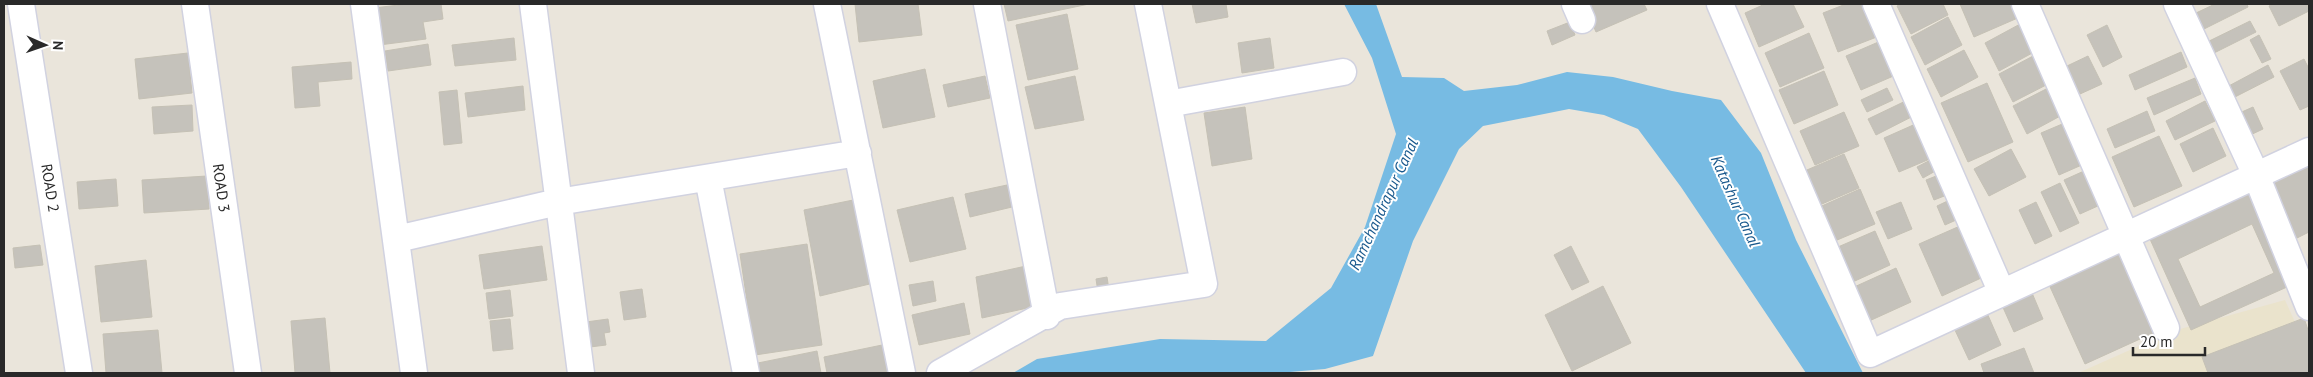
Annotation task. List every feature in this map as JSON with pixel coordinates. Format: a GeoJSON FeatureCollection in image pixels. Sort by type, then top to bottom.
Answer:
{"type":"FeatureCollection","features":[{"type":"Feature","properties":{"kind":"street","name":"ROAD 2"},"geometry":{"type":"LineString","coordinates":[[20,4],[79,373]]}},
{"type":"Feature","properties":{"kind":"street","name":"ROAD 3"},"geometry":{"type":"LineString","coordinates":[[194,4],[248,373]]}},
{"type":"Feature","properties":{"kind":"street"},"geometry":{"type":"LineString","coordinates":[[364,4],[414,373]]}},
{"type":"Feature","properties":{"kind":"street"},"geometry":{"type":"LineString","coordinates":[[533,4],[581,373]]}},
{"type":"Feature","properties":{"kind":"street"},"geometry":{"type":"LineString","coordinates":[[827,4],[902,373]]}},
{"type":"Feature","properties":{"kind":"street"},"geometry":{"type":"LineString","coordinates":[[987,4],[1047,316]]}},
{"type":"Feature","properties":{"kind":"street"},"geometry":{"type":"LineString","coordinates":[[940,373],[1047,316],[1060,306],[1204,284],[1148,4]]}},
{"type":"Feature","properties":{"kind":"street"},"geometry":{"type":"LineString","coordinates":[[1720,4],[1870,354],[2309,151]]}},
{"type":"Feature","properties":{"kind":"street"},"geometry":{"type":"LineString","coordinates":[[1876,4],[2002,293]]}},
{"type":"Feature","properties":{"kind":"street"},"geometry":{"type":"LineString","coordinates":[[2025,4],[2166,328]]}},
{"type":"Feature","properties":{"kind":"street"},"geometry":{"type":"LineString","coordinates":[[2177,4],[2256,176],[2309,307]]}},
{"type":"Feature","properties":{"kind":"street"},"geometry":{"type":"LineString","coordinates":[[1168,104],[1343,72]]}},
{"type":"Feature","properties":{"kind":"street"},"geometry":{"type":"LineString","coordinates":[[397,239],[558,202],[858,154]]}},
{"type":"Feature","properties":{"kind":"street"},"geometry":{"type":"LineString","coordinates":[[708,178],[746,373]]}},
{"type":"Feature","properties":{"kind":"shaded area"},"geometry":{"type":"Polygon","coordinates":[[[2285,300],[2309,353],[2309,373],[2078,373],[2173,331],[2285,300]]]}},
{"type":"Feature","properties":{"kind":"water"},"geometry":{"type":"Polygon","coordinates":[[[1344,4],[1376,4],[1402,77],[1444,78],[1464,91],[1517,85],[1567,72],[1613,77],[1721,100],[1761,153],[1796,240],[1863,373],[1806,373],[1681,187],[1638,129],[1604,115],[1569,109],[1483,126],[1459,149],[1413,241],[1373,356],[1325,369],[1278,373],[1013,373],[1037,359],[1160,339],[1266,341],[1331,288],[1365,227],[1396,134],[1372,58],[1344,4]]]}},
{"type":"Feature","properties":{"kind":"building"},"geometry":{"type":"Polygon","coordinates":[[[407,4],[441,4],[443,19],[423,22],[426,39],[379,45],[374,8],[407,4]]]}},
{"type":"Feature","properties":{"kind":"building"},"geometry":{"type":"Polygon","coordinates":[[[855,4],[918,4],[922,35],[859,42],[855,4]]]}},
{"type":"Feature","properties":{"kind":"building"},"geometry":{"type":"Polygon","coordinates":[[[1004,4],[1089,4],[1008,21],[1004,4]]]}},
{"type":"Feature","properties":{"kind":"building"},"geometry":{"type":"Polygon","coordinates":[[[1192,4],[1226,4],[1228,17],[1196,23],[1192,4]]]}},
{"type":"Feature","properties":{"kind":"building"},"geometry":{"type":"Polygon","coordinates":[[[1584,4],[1644,4],[1647,10],[1596,32],[1584,4]]]}},
{"type":"Feature","properties":{"kind":"building"},"geometry":{"type":"Polygon","coordinates":[[[1765,4],[1793,4],[1804,27],[1759,47],[1745,13],[1765,4]]]}},
{"type":"Feature","properties":{"kind":"building"},"geometry":{"type":"Polygon","coordinates":[[[1846,4],[1875,4],[1887,33],[1838,52],[1823,13],[1846,4]]]}},
{"type":"Feature","properties":{"kind":"building"},"geometry":{"type":"Polygon","coordinates":[[[1901,4],[1943,4],[1948,15],[1911,34],[1897,6],[1901,4]]]}},
{"type":"Feature","properties":{"kind":"building"},"geometry":{"type":"Polygon","coordinates":[[[1960,4],[2014,4],[2020,17],[1974,37],[1960,4]]]}},
{"type":"Feature","properties":{"kind":"building"},"geometry":{"type":"Polygon","coordinates":[[[2215,4],[2247,4],[2248,7],[2204,29],[2196,13],[2215,4]]]}},
{"type":"Feature","properties":{"kind":"building"},"geometry":{"type":"Polygon","coordinates":[[[2273,4],[2307,4],[2309,11],[2279,26],[2269,6],[2273,4]]]}},
{"type":"Feature","properties":{"kind":"building"},"geometry":{"type":"Polygon","coordinates":[[[1067,14],[1078,69],[1028,80],[1016,25],[1067,14]]]}},
{"type":"Feature","properties":{"kind":"building"},"geometry":{"type":"Polygon","coordinates":[[[1948,17],[1962,45],[1925,65],[1911,37],[1948,17]]]}},
{"type":"Feature","properties":{"kind":"building"},"geometry":{"type":"Polygon","coordinates":[[[2250,21],[2256,32],[2206,57],[2201,45],[2250,21]]]}},
{"type":"Feature","properties":{"kind":"building"},"geometry":{"type":"Polygon","coordinates":[[[1570,22],[1575,35],[1552,45],[1547,31],[1570,22]]]}},
{"type":"Feature","properties":{"kind":"building"},"geometry":{"type":"Polygon","coordinates":[[[2022,23],[2036,51],[1999,71],[1985,43],[2022,23]]]}},
{"type":"Feature","properties":{"kind":"building"},"geometry":{"type":"Polygon","coordinates":[[[2107,25],[2122,57],[2103,67],[2087,35],[2107,25]]]}},
{"type":"Feature","properties":{"kind":"building"},"geometry":{"type":"Polygon","coordinates":[[[1809,33],[1824,68],[1780,87],[1765,53],[1809,33]]]}},
{"type":"Feature","properties":{"kind":"building"},"geometry":{"type":"Polygon","coordinates":[[[2259,35],[2271,59],[2262,63],[2250,40],[2259,35]]]}},
{"type":"Feature","properties":{"kind":"building"},"geometry":{"type":"Polygon","coordinates":[[[1890,37],[1905,71],[1861,90],[1846,56],[1890,37]]]}},
{"type":"Feature","properties":{"kind":"building"},"geometry":{"type":"Polygon","coordinates":[[[514,38],[516,60],[455,66],[452,45],[514,38]]]}},
{"type":"Feature","properties":{"kind":"building"},"geometry":{"type":"Polygon","coordinates":[[[1270,38],[1274,68],[1242,73],[1238,43],[1270,38]]]}},
{"type":"Feature","properties":{"kind":"building"},"geometry":{"type":"Polygon","coordinates":[[[428,44],[431,65],[388,71],[385,51],[428,44]]]}},
{"type":"Feature","properties":{"kind":"building"},"geometry":{"type":"Polygon","coordinates":[[[1964,50],[1978,77],[1941,97],[1927,69],[1964,50]]]}},
{"type":"Feature","properties":{"kind":"building"},"geometry":{"type":"Polygon","coordinates":[[[2181,52],[2187,67],[2135,90],[2129,75],[2181,52]]]}},
{"type":"Feature","properties":{"kind":"building"},"geometry":{"type":"Polygon","coordinates":[[[188,53],[192,93],[139,99],[135,59],[188,53]]]}},
{"type":"Feature","properties":{"kind":"building"},"geometry":{"type":"Polygon","coordinates":[[[2035,55],[2050,83],[2013,102],[1999,74],[2035,55]]]}},
{"type":"Feature","properties":{"kind":"building"},"geometry":{"type":"Polygon","coordinates":[[[2088,56],[2102,84],[2080,94],[2067,66],[2088,56]]]}},
{"type":"Feature","properties":{"kind":"building"},"geometry":{"type":"Polygon","coordinates":[[[2304,59],[2309,69],[2309,106],[2300,110],[2280,71],[2304,59]]]}},
{"type":"Feature","properties":{"kind":"building"},"geometry":{"type":"Polygon","coordinates":[[[351,62],[352,79],[318,82],[320,106],[295,108],[292,67],[351,62]]]}},
{"type":"Feature","properties":{"kind":"building"},"geometry":{"type":"Polygon","coordinates":[[[2268,65],[2274,77],[2231,99],[2225,88],[2268,65]]]}},
{"type":"Feature","properties":{"kind":"building"},"geometry":{"type":"Polygon","coordinates":[[[925,69],[935,117],[883,128],[873,81],[925,69]]]}},
{"type":"Feature","properties":{"kind":"building"},"geometry":{"type":"Polygon","coordinates":[[[1824,71],[1838,105],[1794,124],[1779,90],[1824,71]]]}},
{"type":"Feature","properties":{"kind":"building"},"geometry":{"type":"Polygon","coordinates":[[[985,76],[990,98],[948,107],[943,85],[985,76]]]}},
{"type":"Feature","properties":{"kind":"building"},"geometry":{"type":"Polygon","coordinates":[[[1075,76],[1084,120],[1035,129],[1025,87],[1075,76]]]}},
{"type":"Feature","properties":{"kind":"building"},"geometry":{"type":"Polygon","coordinates":[[[2195,78],[2201,94],[2154,115],[2147,98],[2195,78]]]}},
{"type":"Feature","properties":{"kind":"building"},"geometry":{"type":"Polygon","coordinates":[[[1987,83],[2013,142],[1968,162],[1941,103],[1987,83]]]}},
{"type":"Feature","properties":{"kind":"building"},"geometry":{"type":"Polygon","coordinates":[[[523,86],[525,110],[468,117],[465,93],[523,86]]]}},
{"type":"Feature","properties":{"kind":"building"},"geometry":{"type":"Polygon","coordinates":[[[2050,87],[2064,114],[2027,134],[2013,106],[2050,87]]]}},
{"type":"Feature","properties":{"kind":"building"},"geometry":{"type":"Polygon","coordinates":[[[1887,88],[1893,100],[1867,112],[1861,100],[1887,88]]]}},
{"type":"Feature","properties":{"kind":"building"},"geometry":{"type":"Polygon","coordinates":[[[457,90],[462,143],[444,145],[439,92],[457,90]]]}},
{"type":"Feature","properties":{"kind":"building"},"geometry":{"type":"Polygon","coordinates":[[[1916,96],[1923,111],[1876,135],[1868,119],[1916,96]]]}},
{"type":"Feature","properties":{"kind":"building"},"geometry":{"type":"Polygon","coordinates":[[[2205,101],[2215,121],[2175,140],[2166,121],[2205,101]]]}},
{"type":"Feature","properties":{"kind":"building"},"geometry":{"type":"Polygon","coordinates":[[[192,105],[193,131],[154,134],[152,107],[192,105]]]}},
{"type":"Feature","properties":{"kind":"building"},"geometry":{"type":"Polygon","coordinates":[[[1245,107],[1252,159],[1212,166],[1204,113],[1245,107]]]}},
{"type":"Feature","properties":{"kind":"building"},"geometry":{"type":"Polygon","coordinates":[[[2253,107],[2263,129],[2246,137],[2235,115],[2253,107]]]}},
{"type":"Feature","properties":{"kind":"building"},"geometry":{"type":"Polygon","coordinates":[[[2147,111],[2155,131],[2115,148],[2107,129],[2147,111]]]}},
{"type":"Feature","properties":{"kind":"building"},"geometry":{"type":"Polygon","coordinates":[[[1844,112],[1859,146],[1815,165],[1800,131],[1844,112]]]}},
{"type":"Feature","properties":{"kind":"building"},"geometry":{"type":"Polygon","coordinates":[[[1929,118],[1944,153],[1899,172],[1884,138],[1929,118]]]}},
{"type":"Feature","properties":{"kind":"building"},"geometry":{"type":"Polygon","coordinates":[[[2067,122],[2084,164],[2059,175],[2041,133],[2067,122]]]}},
{"type":"Feature","properties":{"kind":"building"},"geometry":{"type":"Polygon","coordinates":[[[2213,128],[2226,156],[2193,172],[2180,144],[2213,128]]]}},
{"type":"Feature","properties":{"kind":"building"},"geometry":{"type":"Polygon","coordinates":[[[2159,136],[2182,186],[2134,207],[2112,157],[2159,136]]]}},
{"type":"Feature","properties":{"kind":"building"},"geometry":{"type":"Polygon","coordinates":[[[2309,148],[2309,232],[2293,240],[2259,167],[2309,148]]]}},
{"type":"Feature","properties":{"kind":"building"},"geometry":{"type":"Polygon","coordinates":[[[2011,149],[2026,177],[1989,196],[1974,169],[2011,149]]]}},
{"type":"Feature","properties":{"kind":"building"},"geometry":{"type":"Polygon","coordinates":[[[1844,154],[1859,188],[1815,207],[1800,173],[1844,154]]]}},
{"type":"Feature","properties":{"kind":"building"},"geometry":{"type":"Polygon","coordinates":[[[1940,155],[1946,165],[1923,178],[1917,167],[1940,155]]]}},
{"type":"Feature","properties":{"kind":"building"},"geometry":{"type":"Polygon","coordinates":[[[1949,171],[1957,191],[1934,200],[1926,180],[1949,171]]]}},
{"type":"Feature","properties":{"kind":"building"},"geometry":{"type":"Polygon","coordinates":[[[2084,171],[2100,205],[2080,214],[2064,180],[2084,171]]]}},
{"type":"Feature","properties":{"kind":"building"},"geometry":{"type":"Polygon","coordinates":[[[207,176],[209,209],[144,213],[142,180],[207,176]]]}},
{"type":"Feature","properties":{"kind":"building"},"geometry":{"type":"Polygon","coordinates":[[[116,179],[118,206],[79,209],[77,182],[116,179]]]}},
{"type":"Feature","properties":{"kind":"building"},"geometry":{"type":"Polygon","coordinates":[[[2060,183],[2079,223],[2060,232],[2041,192],[2060,183]]]}},
{"type":"Feature","properties":{"kind":"building"},"geometry":{"type":"Polygon","coordinates":[[[2244,183],[2261,221],[2296,283],[2191,330],[2145,228],[2244,183]],[[2252,224],[2178,259],[2200,307],[2274,273],[2252,224]]]}},
{"type":"Feature","properties":{"kind":"building"},"geometry":{"type":"Polygon","coordinates":[[[1007,185],[1012,207],[970,217],[965,194],[1007,185]]]}},
{"type":"Feature","properties":{"kind":"building"},"geometry":{"type":"Polygon","coordinates":[[[1860,189],[1875,224],[1830,243],[1815,209],[1860,189]]]}},
{"type":"Feature","properties":{"kind":"building"},"geometry":{"type":"Polygon","coordinates":[[[953,197],[966,249],[910,262],[897,210],[953,197]]]}},
{"type":"Feature","properties":{"kind":"building"},"geometry":{"type":"Polygon","coordinates":[[[1956,197],[1965,216],[1945,225],[1937,206],[1956,197]]]}},
{"type":"Feature","properties":{"kind":"building"},"geometry":{"type":"Polygon","coordinates":[[[863,198],[882,281],[820,296],[804,210],[863,198]]]}},
{"type":"Feature","properties":{"kind":"building"},"geometry":{"type":"Polygon","coordinates":[[[1901,202],[1912,229],[1888,239],[1876,212],[1901,202]]]}},
{"type":"Feature","properties":{"kind":"building"},"geometry":{"type":"Polygon","coordinates":[[[2036,202],[2052,236],[2035,244],[2019,210],[2036,202]]]}},
{"type":"Feature","properties":{"kind":"building"},"geometry":{"type":"Polygon","coordinates":[[[1969,222],[1992,273],[1942,296],[1919,244],[1969,222]]]}},
{"type":"Feature","properties":{"kind":"building"},"geometry":{"type":"Polygon","coordinates":[[[1875,231],[1890,265],[1846,285],[1831,250],[1875,231]]]}},
{"type":"Feature","properties":{"kind":"building"},"geometry":{"type":"Polygon","coordinates":[[[2119,234],[2162,329],[2085,364],[2042,269],[2119,234]]]}},
{"type":"Feature","properties":{"kind":"building"},"geometry":{"type":"Polygon","coordinates":[[[807,244],[822,345],[755,355],[740,254],[807,244]]]}},
{"type":"Feature","properties":{"kind":"building"},"geometry":{"type":"Polygon","coordinates":[[[40,245],[43,265],[15,268],[13,248],[40,245]]]}},
{"type":"Feature","properties":{"kind":"building"},"geometry":{"type":"Polygon","coordinates":[[[542,246],[547,280],[484,289],[479,255],[542,246]]]}},
{"type":"Feature","properties":{"kind":"building"},"geometry":{"type":"Polygon","coordinates":[[[1571,246],[1589,282],[1572,290],[1554,255],[1571,246]]]}},
{"type":"Feature","properties":{"kind":"building"},"geometry":{"type":"Polygon","coordinates":[[[146,260],[152,317],[101,322],[95,266],[146,260]]]}},
{"type":"Feature","properties":{"kind":"building"},"geometry":{"type":"Polygon","coordinates":[[[1026,266],[1032,307],[982,318],[976,277],[1026,266]]]}},
{"type":"Feature","properties":{"kind":"building"},"geometry":{"type":"Polygon","coordinates":[[[1896,268],[1911,302],[1867,322],[1852,288],[1896,268]]]}},
{"type":"Feature","properties":{"kind":"building"},"geometry":{"type":"Polygon","coordinates":[[[1107,277],[1109,290],[1098,292],[1096,279],[1107,277]]]}},
{"type":"Feature","properties":{"kind":"building"},"geometry":{"type":"Polygon","coordinates":[[[933,281],[936,301],[913,306],[909,285],[933,281]]]}},
{"type":"Feature","properties":{"kind":"building"},"geometry":{"type":"Polygon","coordinates":[[[2027,281],[2043,319],[2014,332],[1997,294],[2027,281]]]}},
{"type":"Feature","properties":{"kind":"building"},"geometry":{"type":"Polygon","coordinates":[[[1603,286],[1631,343],[1572,371],[1545,315],[1603,286]]]}},
{"type":"Feature","properties":{"kind":"building"},"geometry":{"type":"Polygon","coordinates":[[[642,289],[646,317],[624,320],[620,292],[642,289]]]}},
{"type":"Feature","properties":{"kind":"building"},"geometry":{"type":"Polygon","coordinates":[[[510,290],[513,316],[489,319],[486,293],[510,290]]]}},
{"type":"Feature","properties":{"kind":"building"},"geometry":{"type":"Polygon","coordinates":[[[964,303],[970,334],[919,345],[912,315],[964,303]]]}},
{"type":"Feature","properties":{"kind":"building"},"geometry":{"type":"Polygon","coordinates":[[[1987,313],[2001,345],[1969,360],[1954,328],[1987,313]]]}},
{"type":"Feature","properties":{"kind":"building"},"geometry":{"type":"Polygon","coordinates":[[[325,318],[330,373],[295,373],[291,321],[325,318]]]}},
{"type":"Feature","properties":{"kind":"building"},"geometry":{"type":"Polygon","coordinates":[[[2304,318],[2309,333],[2309,373],[2208,373],[2202,357],[2304,318]]]}},
{"type":"Feature","properties":{"kind":"building"},"geometry":{"type":"Polygon","coordinates":[[[510,319],[513,349],[493,351],[490,321],[510,319]]]}},
{"type":"Feature","properties":{"kind":"building"},"geometry":{"type":"Polygon","coordinates":[[[608,319],[610,332],[604,333],[606,345],[590,347],[586,322],[608,319]]]}},
{"type":"Feature","properties":{"kind":"building"},"geometry":{"type":"Polygon","coordinates":[[[158,330],[162,373],[106,373],[103,334],[158,330]]]}},
{"type":"Feature","properties":{"kind":"building"},"geometry":{"type":"Polygon","coordinates":[[[887,344],[893,372],[827,373],[824,357],[887,344]]]}},
{"type":"Feature","properties":{"kind":"building"},"geometry":{"type":"Polygon","coordinates":[[[2024,348],[2034,373],[1984,373],[1981,364],[2024,348]]]}},
{"type":"Feature","properties":{"kind":"building"},"geometry":{"type":"Polygon","coordinates":[[[817,351],[821,373],[755,373],[753,364],[817,351]]]}},
{"type":"Feature","properties":{"kind":"water label","name":"Katashur Canal"},"geometry":{"type":"Point","coordinates":[1736,201]}},
{"type":"Feature","properties":{"kind":"water label","name":"Ramchandrapur Canal"},"geometry":{"type":"Point","coordinates":[1383,204]}}]}
